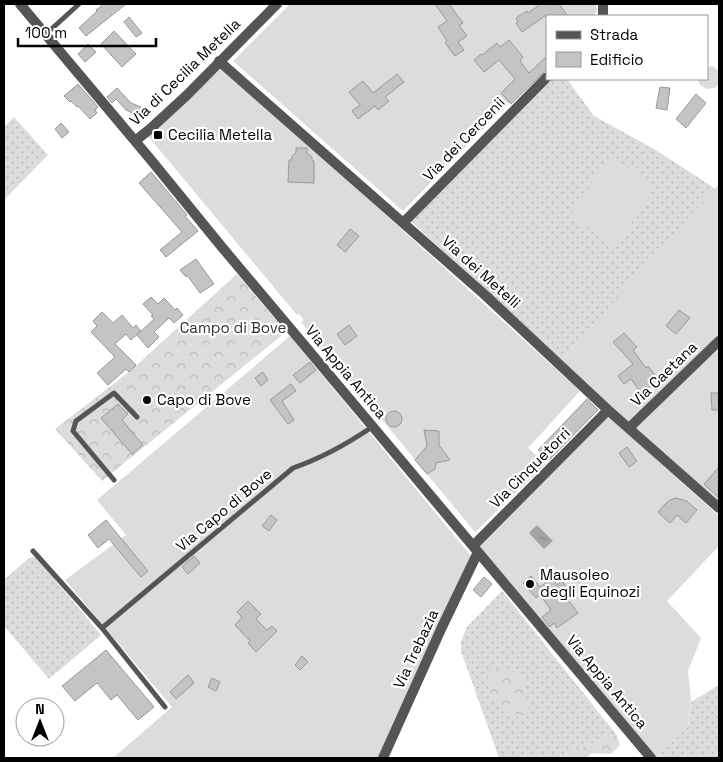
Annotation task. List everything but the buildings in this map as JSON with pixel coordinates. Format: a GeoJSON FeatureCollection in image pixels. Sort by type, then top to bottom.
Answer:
{"type":"FeatureCollection","features":[{"type":"Feature","properties":{"kind":"street","name":"Via Appia Antica"},"geometry":{"type":"LineString","coordinates":[[20,4],[651,758]]}},
{"type":"Feature","properties":{"kind":"street","name":"Via di Cecilia Metella"},"geometry":{"type":"LineString","coordinates":[[135,141],[157,124],[277,4]]}},
{"type":"Feature","properties":{"kind":"street","name":"Via dei Metelli"},"geometry":{"type":"LineString","coordinates":[[220,61],[485,296],[608,410],[719,508]]}},
{"type":"Feature","properties":{"kind":"street","name":"Via dei Cercenii"},"geometry":{"type":"LineString","coordinates":[[403,223],[546,78]]}},
{"type":"Feature","properties":{"kind":"street","name":"Via Caetana"},"geometry":{"type":"LineString","coordinates":[[629,428],[719,342]]}},
{"type":"Feature","properties":{"kind":"street","name":"Via Cinquetorri"},"geometry":{"type":"LineString","coordinates":[[476,549],[608,410]]}},
{"type":"Feature","properties":{"kind":"street","name":"Via Trebazia"},"geometry":{"type":"LineString","coordinates":[[383,758],[476,549]]}},
{"type":"Feature","properties":{"kind":"lane"},"geometry":{"type":"LineString","coordinates":[[46,34],[79,4]]}},
{"type":"Feature","properties":{"kind":"lane"},"geometry":{"type":"LineString","coordinates":[[114,480],[73,430],[76,421],[114,393],[137,417]]}},
{"type":"Feature","properties":{"kind":"lane","name":"Via Capo di Bove"},"geometry":{"type":"LineString","coordinates":[[102,628],[294,468],[314,461],[340,448],[373,426]]}},
{"type":"Feature","properties":{"kind":"lane"},"geometry":{"type":"LineString","coordinates":[[33,551],[102,628],[165,707]]}},
{"type":"Feature","properties":{"kind":"green space"},"geometry":{"type":"Polygon","coordinates":[[[290,4],[596,4],[597,11],[594,15],[546,15],[546,65],[403,211],[233,61],[290,4]]]}},
{"type":"Feature","properties":{"kind":"green space"},"geometry":{"type":"Polygon","coordinates":[[[220,65],[580,391],[528,448],[546,464],[475,532],[301,322],[304,320],[299,314],[297,315],[148,136],[220,65]]]}},
{"type":"Feature","properties":{"kind":"green space"},"geometry":{"type":"Polygon","coordinates":[[[712,66],[719,71],[719,84],[715,88],[707,89],[700,85],[698,80],[708,80],[708,67],[712,66]]]}},
{"type":"Feature","properties":{"kind":"green space"},"geometry":{"type":"Polygon","coordinates":[[[549,80],[568,80],[594,116],[654,149],[716,189],[560,362],[411,221],[549,80]]]}},
{"type":"Feature","properties":{"kind":"green space"},"geometry":{"type":"Polygon","coordinates":[[[14,117],[48,155],[4,200],[4,127],[14,117]]]}},
{"type":"Feature","properties":{"kind":"green space"},"geometry":{"type":"Polygon","coordinates":[[[610,156],[656,186],[616,246],[570,216],[610,156]]]}},
{"type":"Feature","properties":{"kind":"green space"},"geometry":{"type":"Polygon","coordinates":[[[719,184],[719,506],[560,362],[719,184]]]}},
{"type":"Feature","properties":{"kind":"green space","name":"Campo di Bove"},"geometry":{"type":"Polygon","coordinates":[[[237,274],[286,332],[102,481],[55,429],[129,372],[237,274]]]}},
{"type":"Feature","properties":{"kind":"green space"},"geometry":{"type":"Polygon","coordinates":[[[290,336],[471,556],[379,758],[113,758],[172,707],[65,580],[126,535],[97,500],[290,336]]]}},
{"type":"Feature","properties":{"kind":"green space"},"geometry":{"type":"Polygon","coordinates":[[[608,416],[719,516],[719,546],[667,601],[701,638],[688,671],[691,699],[688,726],[656,758],[541,623],[479,546],[608,416]]]}},
{"type":"Feature","properties":{"kind":"green space"},"geometry":{"type":"Polygon","coordinates":[[[29,558],[37,558],[101,635],[49,679],[4,626],[4,580],[29,558]]]}},
{"type":"Feature","properties":{"kind":"green space"},"geometry":{"type":"Polygon","coordinates":[[[502,591],[616,734],[556,758],[499,758],[461,651],[461,642],[466,628],[502,591]]]}},
{"type":"Feature","properties":{"kind":"green space"},"geometry":{"type":"Polygon","coordinates":[[[498,668],[510,672],[520,672],[526,679],[524,696],[528,708],[524,715],[505,711],[495,703],[490,691],[489,678],[490,671],[498,668]]]}},
{"type":"Feature","properties":{"kind":"green space"},"geometry":{"type":"Polygon","coordinates":[[[719,685],[719,758],[656,758],[688,726],[691,702],[719,685]]]}},
{"type":"Feature","properties":{"kind":"green space"},"geometry":{"type":"Polygon","coordinates":[[[616,734],[620,745],[611,754],[592,753],[586,758],[556,758],[616,734]]]}},
{"type":"Feature","properties":{"kind":"water"},"geometry":{"type":"Polygon","coordinates":[[[537,525],[553,541],[544,549],[529,533],[537,525]]]}},
{"type":"Feature","properties":{"kind":"place","name":"Cecilia Metella"},"geometry":{"type":"Point","coordinates":[158,135]}},
{"type":"Feature","properties":{"kind":"place","name":"Capo di Bove"},"geometry":{"type":"Point","coordinates":[147,400]}},
{"type":"Feature","properties":{"kind":"place","name":"Mausoleo degli Equinozi"},"geometry":{"type":"Point","coordinates":[530,584]}}]}
